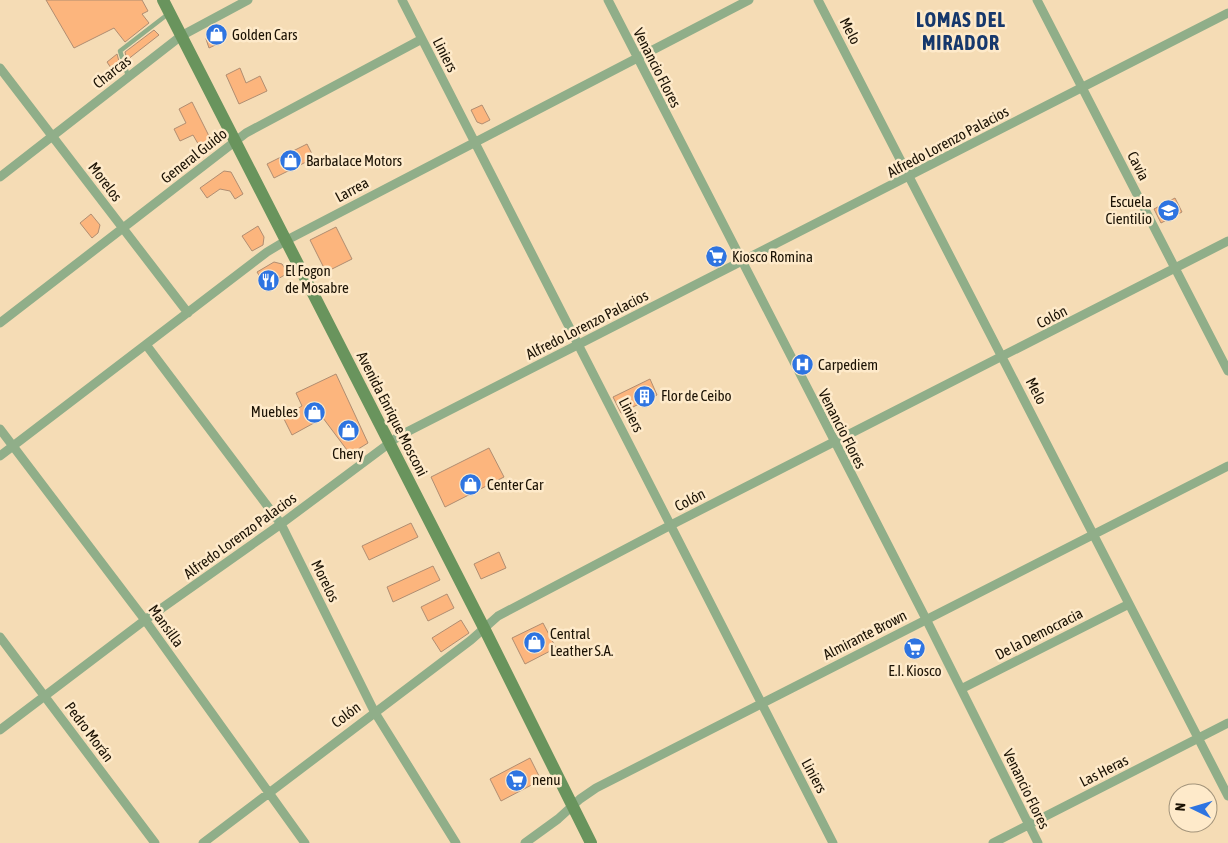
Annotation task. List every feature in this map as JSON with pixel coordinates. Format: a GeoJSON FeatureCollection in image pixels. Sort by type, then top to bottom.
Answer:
{"type":"FeatureCollection","features":[{"type":"Feature","properties":{"kind":"main road","name":"Avenida Enrique Mosconi"},"geometry":{"type":"LineString","coordinates":[[162,0],[287,240],[591,843]]}},
{"type":"Feature","properties":{"kind":"street","name":"Charcas"},"geometry":{"type":"LineString","coordinates":[[0,177],[181,36],[248,0]]}},
{"type":"Feature","properties":{"kind":"street","name":"Liniers"},"geometry":{"type":"LineString","coordinates":[[402,0],[833,843]]}},
{"type":"Feature","properties":{"kind":"street","name":"Venancio Flores"},"geometry":{"type":"LineString","coordinates":[[608,0],[833,442],[926,619],[1038,843]]}},
{"type":"Feature","properties":{"kind":"street","name":"Larrea"},"geometry":{"type":"LineString","coordinates":[[0,456],[147,346],[267,252],[475,141],[748,0]]}},
{"type":"Feature","properties":{"kind":"street","name":"Melo"},"geometry":{"type":"LineString","coordinates":[[818,0],[1228,796]]}},
{"type":"Feature","properties":{"kind":"street","name":"Cavia"},"geometry":{"type":"LineString","coordinates":[[1038,0],[1228,371]]}},
{"type":"Feature","properties":{"kind":"street","name":"Alfredo Lorenzo Palacios"},"geometry":{"type":"LineString","coordinates":[[0,730],[145,620],[281,524],[388,442],[742,263],[1228,13]]}},
{"type":"Feature","properties":{"kind":"street","name":"General Guido"},"geometry":{"type":"LineString","coordinates":[[0,323],[246,134],[422,39]]}},
{"type":"Feature","properties":{"kind":"street","name":"Morelos"},"geometry":{"type":"LineString","coordinates":[[0,68],[188,313]]}},
{"type":"Feature","properties":{"kind":"street","name":"Colón"},"geometry":{"type":"LineString","coordinates":[[203,843],[498,616],[671,525],[1228,241]]}},
{"type":"Feature","properties":{"kind":"street","name":"Morelos"},"geometry":{"type":"LineString","coordinates":[[147,346],[281,524],[374,712],[456,843]]}},
{"type":"Feature","properties":{"kind":"street","name":"Mansilla"},"geometry":{"type":"LineString","coordinates":[[0,429],[145,620],[305,843]]}},
{"type":"Feature","properties":{"kind":"street","name":"Almirante Brown"},"geometry":{"type":"LineString","coordinates":[[525,843],[596,788],[1228,466]]}},
{"type":"Feature","properties":{"kind":"street","name":"De la Democracia"},"geometry":{"type":"LineString","coordinates":[[961,689],[1130,604]]}},
{"type":"Feature","properties":{"kind":"street","name":"Pedro Morán"},"geometry":{"type":"LineString","coordinates":[[0,638],[156,843]]}},
{"type":"Feature","properties":{"kind":"street","name":"Las Heras"},"geometry":{"type":"LineString","coordinates":[[993,843],[1228,723]]}},
{"type":"Feature","properties":{"kind":"lane"},"geometry":{"type":"LineString","coordinates":[[128,77],[120,51],[169,13]]}},
{"type":"Feature","properties":{"kind":"building"},"geometry":{"type":"Polygon","coordinates":[[[46,0],[142,0],[148,11],[142,14],[149,23],[125,42],[114,28],[74,48],[46,0]]]}},
{"type":"Feature","properties":{"kind":"building","name":"Golden Cars"},"geometry":{"type":"Polygon","coordinates":[[[220,26],[226,40],[209,48],[206,39],[209,31],[220,26]]]}},
{"type":"Feature","properties":{"kind":"building"},"geometry":{"type":"Polygon","coordinates":[[[154,30],[159,35],[127,60],[125,52],[154,30]]]}},
{"type":"Feature","properties":{"kind":"building"},"geometry":{"type":"Polygon","coordinates":[[[117,54],[120,65],[113,71],[107,62],[117,54]]]}},
{"type":"Feature","properties":{"kind":"building"},"geometry":{"type":"Polygon","coordinates":[[[240,68],[246,83],[260,76],[267,91],[239,104],[226,75],[240,68]]]}},
{"type":"Feature","properties":{"kind":"building"},"geometry":{"type":"Polygon","coordinates":[[[192,102],[211,140],[209,150],[204,154],[193,135],[180,141],[174,129],[186,123],[179,109],[192,102]]]}},
{"type":"Feature","properties":{"kind":"building"},"geometry":{"type":"Polygon","coordinates":[[[482,105],[490,120],[482,124],[477,122],[471,110],[482,105]]]}},
{"type":"Feature","properties":{"kind":"building","name":"Barbalace Motors"},"geometry":{"type":"Polygon","coordinates":[[[307,144],[314,158],[274,178],[267,164],[307,144]]]}},
{"type":"Feature","properties":{"kind":"building"},"geometry":{"type":"Polygon","coordinates":[[[224,171],[231,172],[243,194],[235,199],[230,191],[220,189],[207,198],[200,188],[224,171]]]}},
{"type":"Feature","properties":{"kind":"building","name":"Escuela Cientilio"},"geometry":{"type":"Polygon","coordinates":[[[1175,198],[1182,212],[1161,223],[1154,209],[1175,198]]]}},
{"type":"Feature","properties":{"kind":"building"},"geometry":{"type":"Polygon","coordinates":[[[91,214],[100,225],[98,233],[92,238],[80,223],[91,214]]]}},
{"type":"Feature","properties":{"kind":"building"},"geometry":{"type":"Polygon","coordinates":[[[258,226],[264,237],[263,245],[252,251],[242,236],[258,226]]]}},
{"type":"Feature","properties":{"kind":"building"},"geometry":{"type":"Polygon","coordinates":[[[336,227],[352,259],[326,272],[310,240],[336,227]]]}},
{"type":"Feature","properties":{"kind":"building","name":"Kiosco Romina"},"geometry":{"type":"Polygon","coordinates":[[[718,250],[722,258],[714,262],[709,254],[718,250]]]}},
{"type":"Feature","properties":{"kind":"building","name":"El Fogon de Mosabre"},"geometry":{"type":"Polygon","coordinates":[[[274,262],[282,264],[288,273],[266,286],[257,272],[274,262]]]}},
{"type":"Feature","properties":{"kind":"building"},"geometry":{"type":"Polygon","coordinates":[[[336,374],[368,443],[350,454],[323,418],[292,435],[283,417],[302,406],[296,393],[336,374]]]}},
{"type":"Feature","properties":{"kind":"building","name":"Flor de Ceibo"},"geometry":{"type":"Polygon","coordinates":[[[650,379],[657,395],[621,413],[613,397],[650,379]]]}},
{"type":"Feature","properties":{"kind":"building"},"geometry":{"type":"Polygon","coordinates":[[[489,448],[504,477],[445,507],[431,477],[489,448]]]}},
{"type":"Feature","properties":{"kind":"building"},"geometry":{"type":"Polygon","coordinates":[[[411,523],[418,537],[369,560],[362,546],[411,523]]]}},
{"type":"Feature","properties":{"kind":"building"},"geometry":{"type":"Polygon","coordinates":[[[499,552],[506,568],[481,579],[474,564],[499,552]]]}},
{"type":"Feature","properties":{"kind":"building"},"geometry":{"type":"Polygon","coordinates":[[[433,566],[440,580],[393,602],[387,587],[433,566]]]}},
{"type":"Feature","properties":{"kind":"building"},"geometry":{"type":"Polygon","coordinates":[[[447,594],[454,608],[428,621],[421,607],[447,594]]]}},
{"type":"Feature","properties":{"kind":"building"},"geometry":{"type":"Polygon","coordinates":[[[461,620],[469,633],[441,652],[432,638],[461,620]]]}},
{"type":"Feature","properties":{"kind":"building","name":"Central Leather S.A."},"geometry":{"type":"Polygon","coordinates":[[[543,623],[556,648],[525,664],[512,638],[543,623]]]}},
{"type":"Feature","properties":{"kind":"building","name":"E.I. Kiosco"},"geometry":{"type":"Polygon","coordinates":[[[917,639],[923,652],[912,657],[906,644],[917,639]]]}},
{"type":"Feature","properties":{"kind":"building","name":"nenu"},"geometry":{"type":"Polygon","coordinates":[[[530,758],[541,780],[501,801],[490,779],[530,758]]]}},
{"type":"Feature","properties":{"kind":"place","name":"Golden Cars"},"geometry":{"type":"Point","coordinates":[216,35]}},
{"type":"Feature","properties":{"kind":"place","name":"Barbalace Motors"},"geometry":{"type":"Point","coordinates":[290,161]}},
{"type":"Feature","properties":{"kind":"place","name":"Escuela Cientilio"},"geometry":{"type":"Point","coordinates":[1168,211]}},
{"type":"Feature","properties":{"kind":"place","name":"Kiosco Romina"},"geometry":{"type":"Point","coordinates":[716,257]}},
{"type":"Feature","properties":{"kind":"place","name":"El Fogon de Mosabre"},"geometry":{"type":"Point","coordinates":[269,280]}},
{"type":"Feature","properties":{"kind":"place","name":"Carpediem"},"geometry":{"type":"Point","coordinates":[802,365]}},
{"type":"Feature","properties":{"kind":"place","name":"Flor de Ceibo"},"geometry":{"type":"Point","coordinates":[645,396]}},
{"type":"Feature","properties":{"kind":"place","name":"Muebles"},"geometry":{"type":"Point","coordinates":[314,412]}},
{"type":"Feature","properties":{"kind":"place","name":"Chery"},"geometry":{"type":"Point","coordinates":[348,431]}},
{"type":"Feature","properties":{"kind":"place","name":"Center Car"},"geometry":{"type":"Point","coordinates":[471,485]}},
{"type":"Feature","properties":{"kind":"place","name":"Central Leather S.A."},"geometry":{"type":"Point","coordinates":[534,643]}},
{"type":"Feature","properties":{"kind":"place","name":"E.I. Kiosco"},"geometry":{"type":"Point","coordinates":[915,648]}},
{"type":"Feature","properties":{"kind":"place","name":"nenu"},"geometry":{"type":"Point","coordinates":[516,780]}},
{"type":"Feature","properties":{"kind":"district","name":"LOMAS DEL MIRADOR"},"geometry":{"type":"Point","coordinates":[961,32]}}]}
